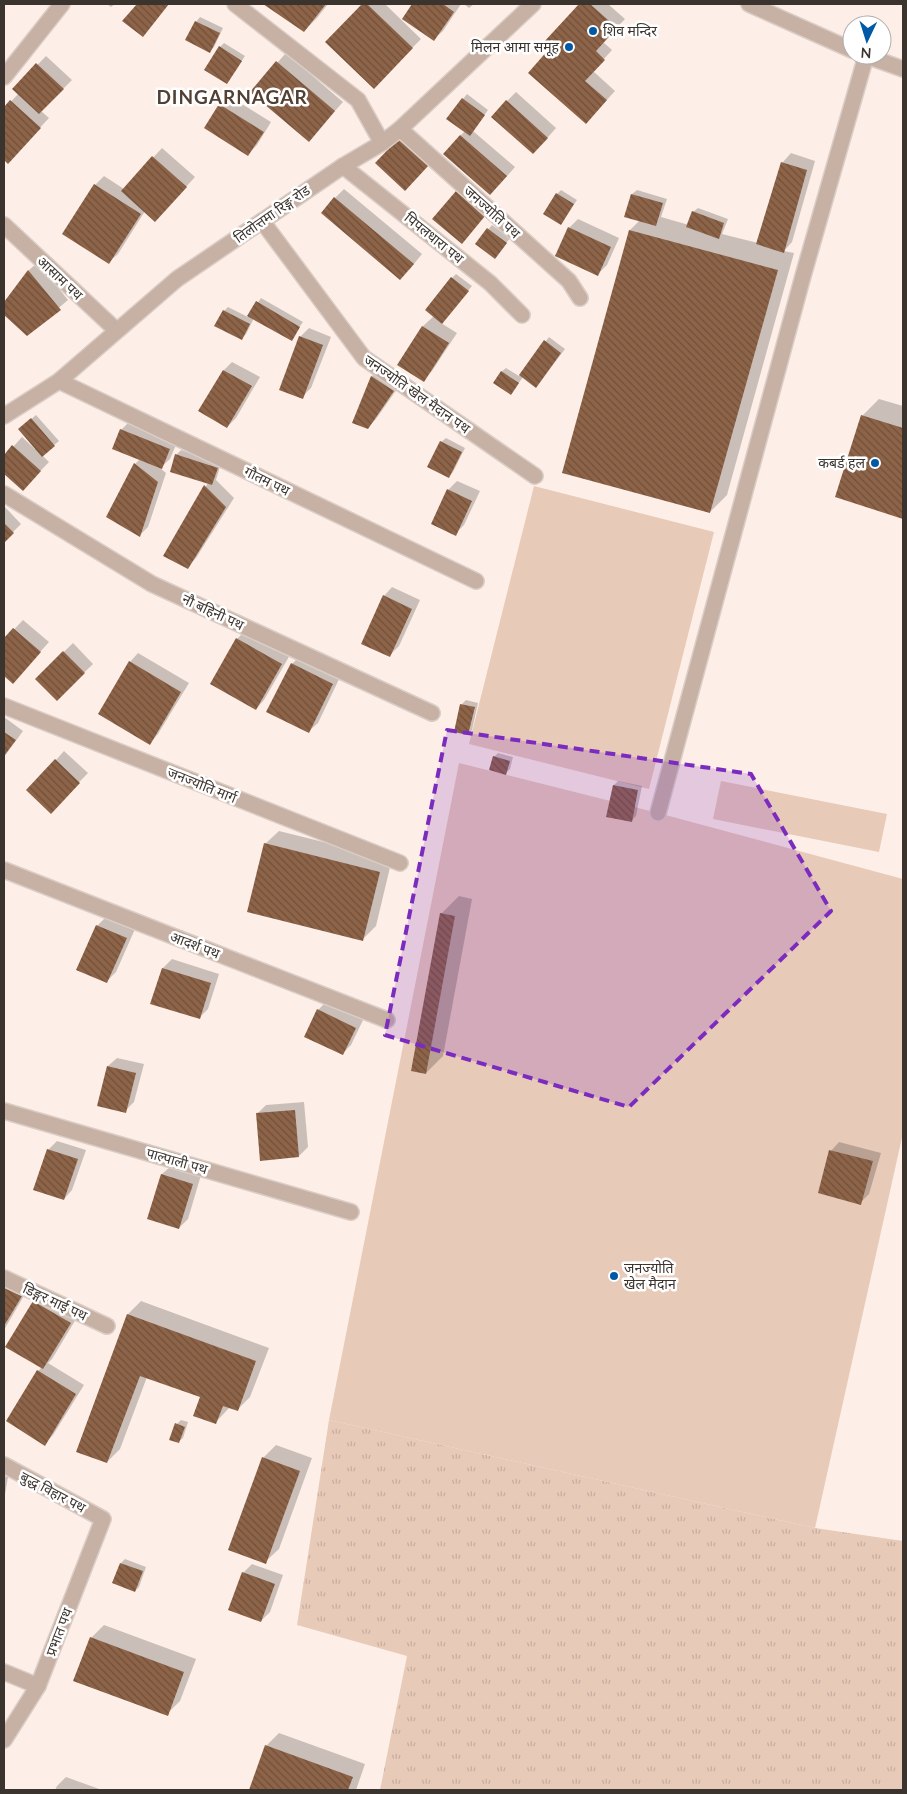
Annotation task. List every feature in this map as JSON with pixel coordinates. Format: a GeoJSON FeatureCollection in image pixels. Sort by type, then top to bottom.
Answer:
{"type":"FeatureCollection","features":[{"type":"Feature","properties":{"kind":"street"},"geometry":{"type":"LineString","coordinates":[[4,77],[62,4]]}},
{"type":"Feature","properties":{"kind":"street"},"geometry":{"type":"LineString","coordinates":[[235,4],[358,100],[382,143]]}},
{"type":"Feature","properties":{"kind":"street","name":"तिलोत्तमा रिङ्ग रोड"},"geometry":{"type":"LineString","coordinates":[[4,416],[58,381],[177,279],[342,166],[382,143],[400,130],[533,4]]}},
{"type":"Feature","properties":{"kind":"street"},"geometry":{"type":"LineString","coordinates":[[749,4],[842,46]]}},
{"type":"Feature","properties":{"kind":"street"},"geometry":{"type":"LineString","coordinates":[[658,813],[803,276],[862,65]]}},
{"type":"Feature","properties":{"kind":"street","name":"जनज्योति पथ"},"geometry":{"type":"LineString","coordinates":[[400,130],[569,281],[580,298]]}},
{"type":"Feature","properties":{"kind":"street","name":"पिपलधारा पथ"},"geometry":{"type":"LineString","coordinates":[[342,166],[490,283],[522,315]]}},
{"type":"Feature","properties":{"kind":"street","name":"जनज्योति खेल मैदान पथ"},"geometry":{"type":"LineString","coordinates":[[262,222],[364,358],[535,476]]}},
{"type":"Feature","properties":{"kind":"street","name":"आसाम पथ"},"geometry":{"type":"LineString","coordinates":[[4,225],[116,330]]}},
{"type":"Feature","properties":{"kind":"street","name":"गौतम पथ"},"geometry":{"type":"LineString","coordinates":[[58,381],[476,581]]}},
{"type":"Feature","properties":{"kind":"street","name":"नौ बहिनी पथ"},"geometry":{"type":"LineString","coordinates":[[4,494],[152,584],[432,713]]}},
{"type":"Feature","properties":{"kind":"street","name":"जनज्योति मार्ग"},"geometry":{"type":"LineString","coordinates":[[4,706],[400,864]]}},
{"type":"Feature","properties":{"kind":"street","name":"आदर्श पथ"},"geometry":{"type":"LineString","coordinates":[[4,870],[387,1020]]}},
{"type":"Feature","properties":{"kind":"street","name":"पाल्पाली पथ"},"geometry":{"type":"LineString","coordinates":[[4,1111],[351,1212]]}},
{"type":"Feature","properties":{"kind":"street","name":"डिङ्गर माई पथ"},"geometry":{"type":"LineString","coordinates":[[4,1278],[107,1326]]}},
{"type":"Feature","properties":{"kind":"street","name":"बुद्ध विहार पथ"},"geometry":{"type":"LineString","coordinates":[[4,1465],[103,1519]]}},
{"type":"Feature","properties":{"kind":"street","name":"प्रभात पथ"},"geometry":{"type":"LineString","coordinates":[[4,1740],[38,1686],[103,1519]]}},
{"type":"Feature","properties":{"kind":"street"},"geometry":{"type":"LineString","coordinates":[[4,1672],[38,1686]]}},
{"type":"Feature","properties":{"kind":"highlighted area"},"geometry":{"type":"Polygon","coordinates":[[[447,730],[751,774],[831,911],[629,1107],[385,1035],[447,730]]]}},
{"type":"Feature","properties":{"kind":"green space"},"geometry":{"type":"Polygon","coordinates":[[[534,486],[714,532],[649,789],[469,744],[534,486]]]}},
{"type":"Feature","properties":{"kind":"green space","name":"जनज्योति खेल मैदान"},"geometry":{"type":"Polygon","coordinates":[[[459,763],[658,813],[903,879],[903,1133],[815,1528],[329,1420],[459,763]]]}},
{"type":"Feature","properties":{"kind":"green space"},"geometry":{"type":"Polygon","coordinates":[[[721,781],[887,814],[879,852],[713,819],[721,781]]]}},
{"type":"Feature","properties":{"kind":"green space"},"geometry":{"type":"Polygon","coordinates":[[[329,1420],[815,1528],[903,1541],[903,1790],[380,1790],[407,1656],[297,1625],[329,1420]]]}},
{"type":"Feature","properties":{"kind":"building"},"geometry":{"type":"Polygon","coordinates":[[[137,4],[169,4],[143,37],[122,21],[137,4]]]}},
{"type":"Feature","properties":{"kind":"building"},"geometry":{"type":"Polygon","coordinates":[[[263,4],[326,4],[304,32],[263,4]]]}},
{"type":"Feature","properties":{"kind":"building"},"geometry":{"type":"Polygon","coordinates":[[[362,4],[367,4],[413,48],[374,89],[325,42],[362,4]]]}},
{"type":"Feature","properties":{"kind":"building"},"geometry":{"type":"Polygon","coordinates":[[[412,4],[443,4],[454,12],[434,41],[402,19],[412,4]]]}},
{"type":"Feature","properties":{"kind":"building"},"geometry":{"type":"Polygon","coordinates":[[[579,4],[590,4],[617,28],[596,51],[605,60],[585,81],[607,100],[586,124],[528,73],[549,49],[543,43],[579,4]]]}},
{"type":"Feature","properties":{"kind":"building"},"geometry":{"type":"Polygon","coordinates":[[[195,21],[220,33],[210,53],[185,40],[195,21]]]}},
{"type":"Feature","properties":{"kind":"building"},"geometry":{"type":"Polygon","coordinates":[[[219,46],[242,61],[227,84],[204,70],[219,46]]]}},
{"type":"Feature","properties":{"kind":"building"},"geometry":{"type":"Polygon","coordinates":[[[276,61],[335,111],[309,142],[250,92],[276,61]]]}},
{"type":"Feature","properties":{"kind":"building"},"geometry":{"type":"Polygon","coordinates":[[[36,63],[64,89],[39,114],[12,89],[36,63]]]}},
{"type":"Feature","properties":{"kind":"building"},"geometry":{"type":"Polygon","coordinates":[[[462,98],[485,115],[470,136],[446,119],[462,98]]]}},
{"type":"Feature","properties":{"kind":"building"},"geometry":{"type":"Polygon","coordinates":[[[10,100],[41,128],[8,164],[4,160],[4,107],[10,100]]]}},
{"type":"Feature","properties":{"kind":"building"},"geometry":{"type":"Polygon","coordinates":[[[506,100],[548,138],[533,154],[491,117],[506,100]]]}},
{"type":"Feature","properties":{"kind":"building"},"geometry":{"type":"Polygon","coordinates":[[[219,104],[264,132],[248,156],[204,128],[219,104]]]}},
{"type":"Feature","properties":{"kind":"building"},"geometry":{"type":"Polygon","coordinates":[[[460,135],[507,176],[490,195],[443,154],[460,135]]]}},
{"type":"Feature","properties":{"kind":"building"},"geometry":{"type":"Polygon","coordinates":[[[399,138],[429,165],[405,191],[375,163],[399,138]]]}},
{"type":"Feature","properties":{"kind":"building"},"geometry":{"type":"Polygon","coordinates":[[[152,156],[187,187],[155,222],[121,191],[152,156]]]}},
{"type":"Feature","properties":{"kind":"building"},"geometry":{"type":"Polygon","coordinates":[[[781,162],[807,170],[784,253],[756,244],[781,162]]]}},
{"type":"Feature","properties":{"kind":"building"},"geometry":{"type":"Polygon","coordinates":[[[94,184],[141,214],[109,264],[62,234],[94,184]]]}},
{"type":"Feature","properties":{"kind":"building"},"geometry":{"type":"Polygon","coordinates":[[[456,191],[485,216],[462,244],[432,219],[456,191]]]}},
{"type":"Feature","properties":{"kind":"building"},"geometry":{"type":"Polygon","coordinates":[[[556,193],[574,204],[561,225],[543,214],[556,193]]]}},
{"type":"Feature","properties":{"kind":"building"},"geometry":{"type":"Polygon","coordinates":[[[631,194],[663,203],[656,226],[624,217],[631,194]]]}},
{"type":"Feature","properties":{"kind":"building"},"geometry":{"type":"Polygon","coordinates":[[[334,197],[414,264],[400,280],[321,213],[334,197]]]}},
{"type":"Feature","properties":{"kind":"building"},"geometry":{"type":"Polygon","coordinates":[[[692,211],[724,223],[719,239],[686,227],[692,211]]]}},
{"type":"Feature","properties":{"kind":"building"},"geometry":{"type":"Polygon","coordinates":[[[568,227],[611,247],[598,276],[555,256],[568,227]]]}},
{"type":"Feature","properties":{"kind":"building"},"geometry":{"type":"Polygon","coordinates":[[[487,228],[507,243],[495,259],[475,244],[487,228]]]}},
{"type":"Feature","properties":{"kind":"building"},"geometry":{"type":"Polygon","coordinates":[[[629,230],[778,270],[710,513],[562,473],[629,230]]]}},
{"type":"Feature","properties":{"kind":"building"},"geometry":{"type":"Polygon","coordinates":[[[28,270],[61,310],[27,336],[4,315],[4,302],[28,270]]]}},
{"type":"Feature","properties":{"kind":"building"},"geometry":{"type":"Polygon","coordinates":[[[451,277],[469,291],[442,324],[425,310],[451,277]]]}},
{"type":"Feature","properties":{"kind":"building"},"geometry":{"type":"Polygon","coordinates":[[[256,301],[300,327],[292,341],[247,316],[256,301]]]}},
{"type":"Feature","properties":{"kind":"building"},"geometry":{"type":"Polygon","coordinates":[[[223,310],[250,324],[242,340],[214,326],[223,310]]]}},
{"type":"Feature","properties":{"kind":"building"},"geometry":{"type":"Polygon","coordinates":[[[422,326],[449,343],[424,382],[397,365],[422,326]]]}},
{"type":"Feature","properties":{"kind":"building"},"geometry":{"type":"Polygon","coordinates":[[[299,336],[323,345],[303,399],[279,390],[299,336]]]}},
{"type":"Feature","properties":{"kind":"building"},"geometry":{"type":"Polygon","coordinates":[[[544,340],[561,353],[536,388],[519,375],[544,340]]]}},
{"type":"Feature","properties":{"kind":"building"},"geometry":{"type":"Polygon","coordinates":[[[223,370],[252,386],[227,428],[198,411],[223,370]]]}},
{"type":"Feature","properties":{"kind":"building"},"geometry":{"type":"Polygon","coordinates":[[[501,371],[519,383],[511,395],[493,383],[501,371]]]}},
{"type":"Feature","properties":{"kind":"building"},"geometry":{"type":"Polygon","coordinates":[[[371,376],[394,391],[368,429],[352,423],[371,376]]]}},
{"type":"Feature","properties":{"kind":"building","name":"कबर्ड हल"},"geometry":{"type":"Polygon","coordinates":[[[861,415],[903,428],[903,519],[835,497],[861,415]]]}},
{"type":"Feature","properties":{"kind":"building"},"geometry":{"type":"Polygon","coordinates":[[[31,418],[55,446],[42,457],[18,429],[31,418]]]}},
{"type":"Feature","properties":{"kind":"building"},"geometry":{"type":"Polygon","coordinates":[[[120,429],[170,449],[162,469],[112,449],[120,429]]]}},
{"type":"Feature","properties":{"kind":"building"},"geometry":{"type":"Polygon","coordinates":[[[440,441],[462,452],[449,478],[427,467],[440,441]]]}},
{"type":"Feature","properties":{"kind":"building"},"geometry":{"type":"Polygon","coordinates":[[[12,445],[41,471],[23,491],[4,474],[4,455],[12,445]]]}},
{"type":"Feature","properties":{"kind":"building"},"geometry":{"type":"Polygon","coordinates":[[[175,454],[218,468],[212,485],[170,472],[175,454]]]}},
{"type":"Feature","properties":{"kind":"building"},"geometry":{"type":"Polygon","coordinates":[[[134,463],[158,482],[140,537],[106,517],[134,463]]]}},
{"type":"Feature","properties":{"kind":"building"},"geometry":{"type":"Polygon","coordinates":[[[204,485],[226,507],[188,569],[163,556],[204,485]]]}},
{"type":"Feature","properties":{"kind":"building"},"geometry":{"type":"Polygon","coordinates":[[[447,489],[472,501],[456,536],[431,524],[447,489]]]}},
{"type":"Feature","properties":{"kind":"building"},"geometry":{"type":"Polygon","coordinates":[[[4,523],[14,533],[4,543],[4,523]]]}},
{"type":"Feature","properties":{"kind":"building"},"geometry":{"type":"Polygon","coordinates":[[[383,595],[412,609],[390,657],[361,644],[383,595]]]}},
{"type":"Feature","properties":{"kind":"building"},"geometry":{"type":"Polygon","coordinates":[[[13,628],[41,652],[13,684],[4,676],[4,638],[13,628]]]}},
{"type":"Feature","properties":{"kind":"building"},"geometry":{"type":"Polygon","coordinates":[[[236,638],[282,664],[256,710],[210,684],[236,638]]]}},
{"type":"Feature","properties":{"kind":"building"},"geometry":{"type":"Polygon","coordinates":[[[63,651],[85,673],[57,701],[35,679],[63,651]]]}},
{"type":"Feature","properties":{"kind":"building"},"geometry":{"type":"Polygon","coordinates":[[[129,661],[181,692],[150,745],[98,714],[129,661]]]}},
{"type":"Feature","properties":{"kind":"building"},"geometry":{"type":"Polygon","coordinates":[[[291,663],[333,684],[309,733],[266,712],[291,663]]]}},
{"type":"Feature","properties":{"kind":"building"},"geometry":{"type":"Polygon","coordinates":[[[460,704],[475,707],[468,735],[454,732],[460,704]]]}},
{"type":"Feature","properties":{"kind":"building"},"geometry":{"type":"Polygon","coordinates":[[[4,732],[16,740],[4,756],[4,732]]]}},
{"type":"Feature","properties":{"kind":"building"},"geometry":{"type":"Polygon","coordinates":[[[493,756],[510,761],[506,775],[489,770],[493,756]]]}},
{"type":"Feature","properties":{"kind":"building"},"geometry":{"type":"Polygon","coordinates":[[[55,759],[80,783],[51,814],[26,790],[55,759]]]}},
{"type":"Feature","properties":{"kind":"building"},"geometry":{"type":"Polygon","coordinates":[[[613,785],[638,790],[632,822],[606,817],[613,785]]]}},
{"type":"Feature","properties":{"kind":"building"},"geometry":{"type":"Polygon","coordinates":[[[264,843],[380,872],[363,941],[247,912],[264,843]]]}},
{"type":"Feature","properties":{"kind":"building"},"geometry":{"type":"Polygon","coordinates":[[[440,913],[455,916],[426,1074],[411,1071],[440,913]]]}},
{"type":"Feature","properties":{"kind":"building"},"geometry":{"type":"Polygon","coordinates":[[[96,925],[127,938],[107,983],[76,970],[96,925]]]}},
{"type":"Feature","properties":{"kind":"building"},"geometry":{"type":"Polygon","coordinates":[[[162,968],[211,983],[200,1019],[150,1004],[162,968]]]}},
{"type":"Feature","properties":{"kind":"building"},"geometry":{"type":"Polygon","coordinates":[[[317,1009],[356,1028],[343,1055],[304,1037],[317,1009]]]}},
{"type":"Feature","properties":{"kind":"building"},"geometry":{"type":"Polygon","coordinates":[[[107,1066],[136,1073],[126,1113],[97,1106],[107,1066]]]}},
{"type":"Feature","properties":{"kind":"building"},"geometry":{"type":"Polygon","coordinates":[[[295,1110],[299,1157],[260,1161],[256,1113],[295,1110]]]}},
{"type":"Feature","properties":{"kind":"building"},"geometry":{"type":"Polygon","coordinates":[[[47,1149],[78,1159],[64,1200],[33,1190],[47,1149]]]}},
{"type":"Feature","properties":{"kind":"building"},"geometry":{"type":"Polygon","coordinates":[[[829,1150],[873,1161],[861,1205],[818,1193],[829,1150]]]}},
{"type":"Feature","properties":{"kind":"building"},"geometry":{"type":"Polygon","coordinates":[[[161,1174],[193,1184],[179,1229],[147,1219],[161,1174]]]}},
{"type":"Feature","properties":{"kind":"building"},"geometry":{"type":"Polygon","coordinates":[[[4,1286],[22,1296],[4,1326],[4,1286]]]}},
{"type":"Feature","properties":{"kind":"building"},"geometry":{"type":"Polygon","coordinates":[[[33,1301],[71,1323],[43,1369],[5,1347],[33,1301]]]}},
{"type":"Feature","properties":{"kind":"building"},"geometry":{"type":"Polygon","coordinates":[[[127,1314],[256,1361],[238,1411],[223,1406],[216,1424],[193,1416],[200,1397],[140,1376],[107,1463],[76,1452],[127,1314]]]}},
{"type":"Feature","properties":{"kind":"building"},"geometry":{"type":"Polygon","coordinates":[[[37,1370],[76,1394],[45,1446],[6,1421],[37,1370]]]}},
{"type":"Feature","properties":{"kind":"building"},"geometry":{"type":"Polygon","coordinates":[[[175,1423],[185,1427],[179,1443],[169,1440],[175,1423]]]}},
{"type":"Feature","properties":{"kind":"building"},"geometry":{"type":"Polygon","coordinates":[[[262,1457],[300,1471],[266,1564],[228,1550],[262,1457]]]}},
{"type":"Feature","properties":{"kind":"building"},"geometry":{"type":"Polygon","coordinates":[[[120,1563],[143,1571],[135,1592],[112,1583],[120,1563]]]}},
{"type":"Feature","properties":{"kind":"building"},"geometry":{"type":"Polygon","coordinates":[[[242,1572],[275,1584],[261,1622],[228,1610],[242,1572]]]}},
{"type":"Feature","properties":{"kind":"building"},"geometry":{"type":"Polygon","coordinates":[[[90,1637],[184,1672],[168,1716],[73,1681],[90,1637]]]}},
{"type":"Feature","properties":{"kind":"building"},"geometry":{"type":"Polygon","coordinates":[[[265,1745],[353,1777],[348,1790],[249,1790],[265,1745]]]}},
{"type":"Feature","properties":{"kind":"place","name":"शिव मन्दिर"},"geometry":{"type":"Point","coordinates":[593,31]}},
{"type":"Feature","properties":{"kind":"place","name":"मिलन आमा समूह"},"geometry":{"type":"Point","coordinates":[569,47]}},
{"type":"Feature","properties":{"kind":"place","name":"कबर्ड हल"},"geometry":{"type":"Point","coordinates":[875,463]}},
{"type":"Feature","properties":{"kind":"place","name":"जनज्योति खेल मैदान"},"geometry":{"type":"Point","coordinates":[614,1276]}},
{"type":"Feature","properties":{"kind":"district","name":"DINGARNAGAR"},"geometry":{"type":"Point","coordinates":[232,97]}}]}
